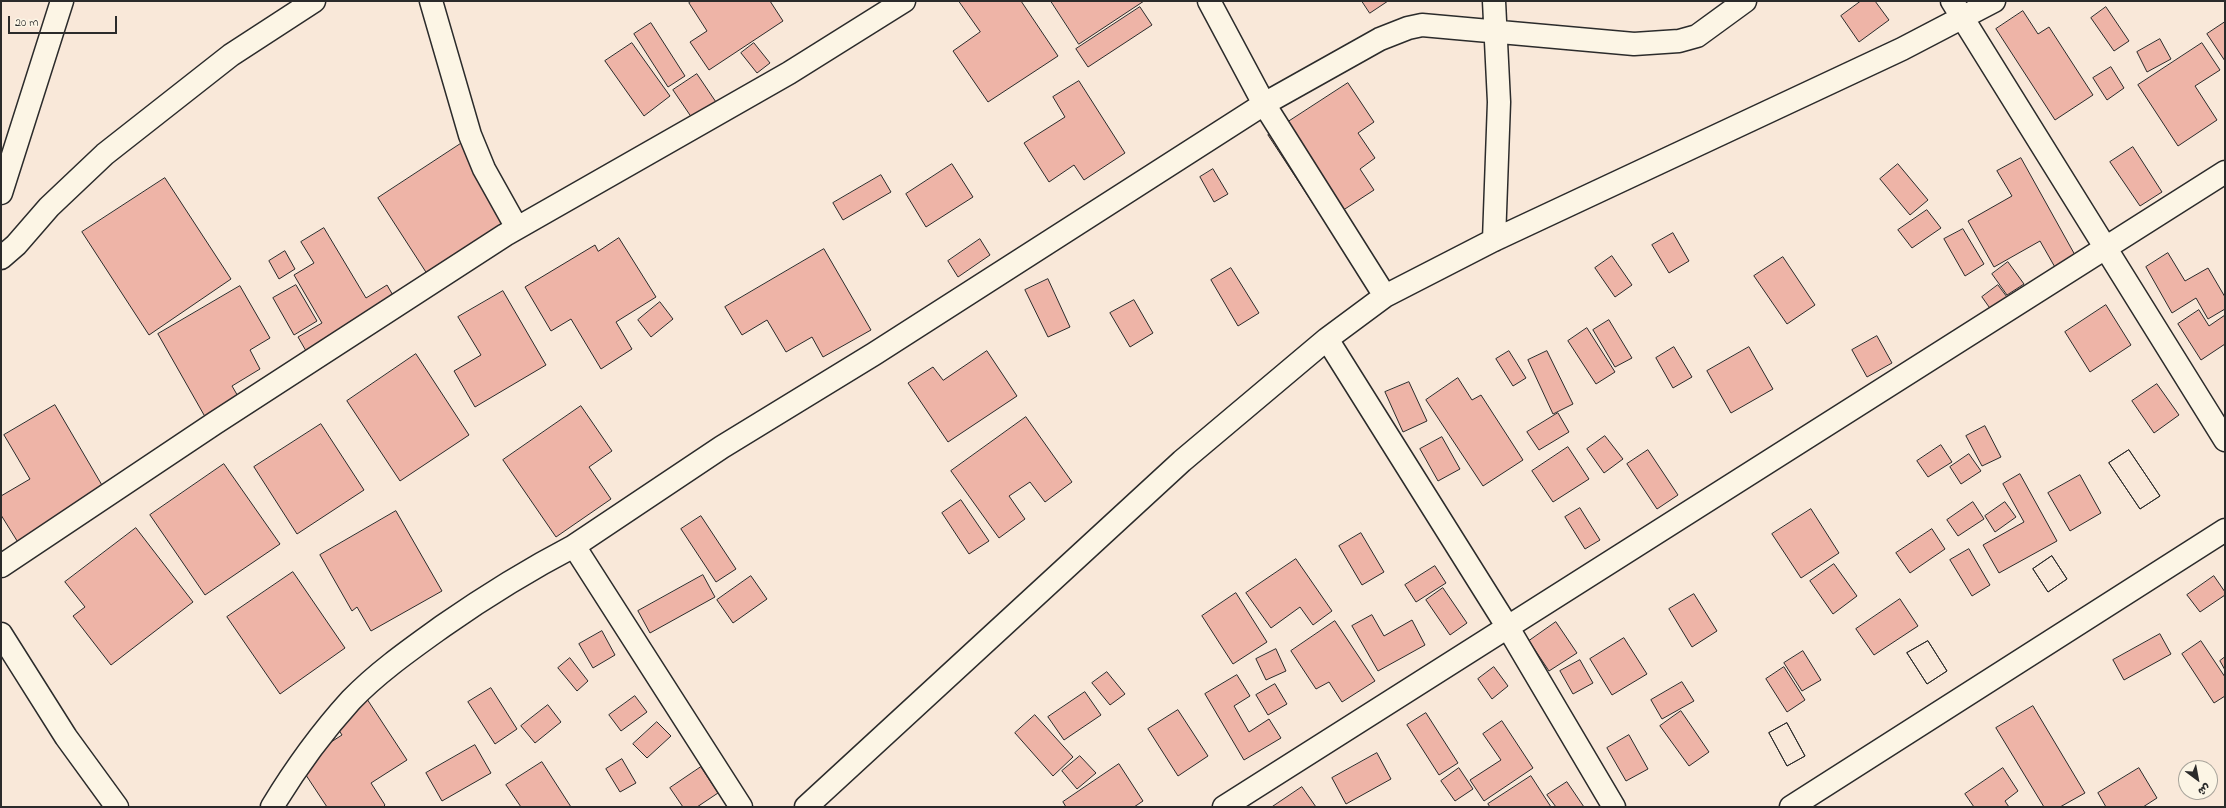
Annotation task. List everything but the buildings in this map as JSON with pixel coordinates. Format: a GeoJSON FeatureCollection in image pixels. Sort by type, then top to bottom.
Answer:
{"type":"FeatureCollection","features":[{"type":"Feature","properties":{"kind":"street"},"geometry":{"type":"LineString","coordinates":[[1,193],[62,1]]}},
{"type":"Feature","properties":{"kind":"street"},"geometry":{"type":"LineString","coordinates":[[1,258],[16,245],[50,207],[105,154],[231,55],[314,1]]}},
{"type":"Feature","properties":{"kind":"street"},"geometry":{"type":"LineString","coordinates":[[431,1],[470,135],[484,169],[517,228]]}},
{"type":"Feature","properties":{"kind":"street"},"geometry":{"type":"LineString","coordinates":[[1,566],[215,423],[517,228],[789,73],[904,1]]}},
{"type":"Feature","properties":{"kind":"street"},"geometry":{"type":"LineString","coordinates":[[1208,1],[1264,104],[1385,296]]}},
{"type":"Feature","properties":{"kind":"street"},"geometry":{"type":"LineString","coordinates":[[1494,1],[1499,102],[1494,240]]}},
{"type":"Feature","properties":{"kind":"street"},"geometry":{"type":"LineString","coordinates":[[272,807],[292,775],[324,731],[352,700],[388,667],[522,574],[574,546],[722,447],[874,354],[1264,104],[1380,39],[1408,28],[1422,25],[1436,25],[1495,33],[1634,44],[1679,40],[1697,36],[1745,1]]}},
{"type":"Feature","properties":{"kind":"street"},"geometry":{"type":"LineString","coordinates":[[806,807],[1182,461],[1327,339],[1385,296],[1494,240],[1902,49],[1958,9],[1994,1]]}},
{"type":"Feature","properties":{"kind":"street"},"geometry":{"type":"LineString","coordinates":[[1958,9],[2104,248],[2225,440]]}},
{"type":"Feature","properties":{"kind":"street"},"geometry":{"type":"LineString","coordinates":[[1224,807],[1507,626],[2225,172]]}},
{"type":"Feature","properties":{"kind":"street"},"geometry":{"type":"LineString","coordinates":[[1327,339],[1507,626],[1614,807]]}},
{"type":"Feature","properties":{"kind":"street"},"geometry":{"type":"LineString","coordinates":[[1801,804],[2225,530]]}},
{"type":"Feature","properties":{"kind":"street"},"geometry":{"type":"LineString","coordinates":[[574,546],[741,807]]}},
{"type":"Feature","properties":{"kind":"street"},"geometry":{"type":"LineString","coordinates":[[1,634],[66,737],[117,807]]}}]}
